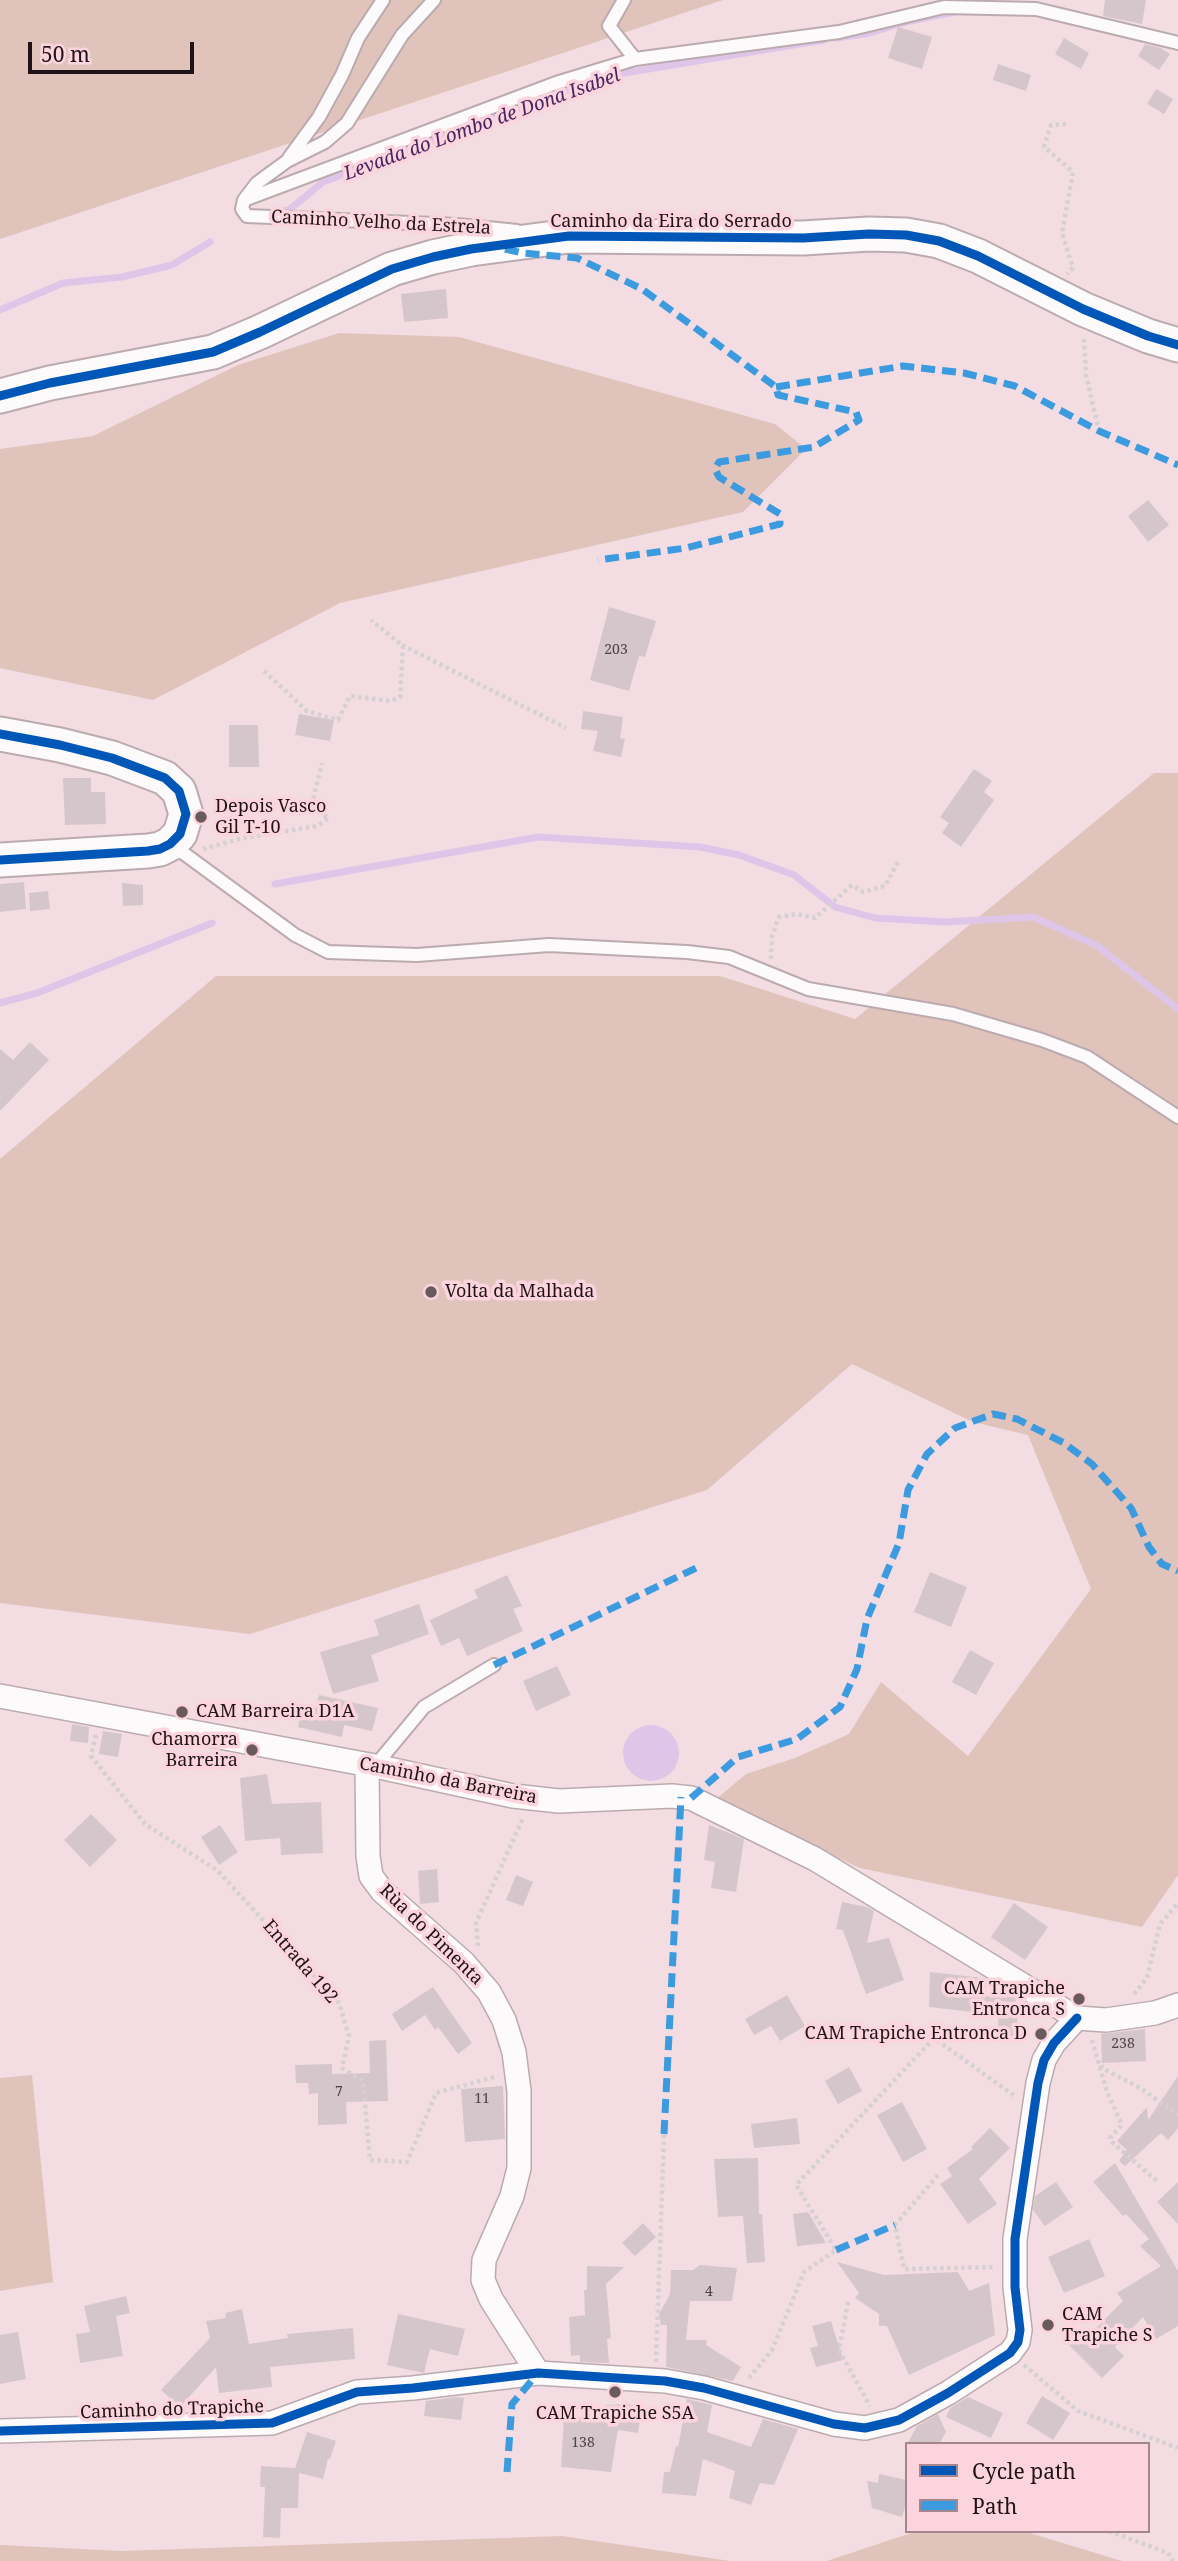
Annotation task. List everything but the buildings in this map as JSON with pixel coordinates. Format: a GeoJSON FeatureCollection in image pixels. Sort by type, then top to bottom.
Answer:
{"type":"FeatureCollection","features":[{"type":"Feature","properties":{"kind":"main road","name":"Caminho da Eira do Serrado"},"geometry":{"type":"LineString","coordinates":[[0,396],[50,383],[213,352],[392,269],[471,249],[569,236],[906,235],[939,241],[978,256],[1083,309],[1148,336],[1178,345]]}},
{"type":"Feature","properties":{"kind":"main road"},"geometry":{"type":"LineString","coordinates":[[0,734],[111,758],[165,778],[179,791],[187,814],[178,849],[0,860]]}},
{"type":"Feature","properties":{"kind":"street","name":"Caminho da Barreira"},"geometry":{"type":"LineString","coordinates":[[0,1696],[532,1798],[559,1801],[672,1796],[691,1798],[815,1859],[1085,2019]]}},
{"type":"Feature","properties":{"kind":"street","name":"Rùa do Pimenta"},"geometry":{"type":"LineString","coordinates":[[371,1765],[368,1856],[372,1876],[382,1891],[464,1963],[481,1983],[504,2020],[514,2052],[519,2091],[519,2168],[512,2196],[484,2260],[483,2280],[491,2299],[537,2373]]}},
{"type":"Feature","properties":{"kind":"street"},"geometry":{"type":"LineString","coordinates":[[1010,2353],[1018,2342],[1020,2330],[1015,2287],[1015,2239],[1033,2110],[1044,2060],[1054,2043],[1085,2019],[1106,2020],[1155,2013],[1178,2005]]}},
{"type":"Feature","properties":{"kind":"street","name":"Caminho do Trapiche"},"geometry":{"type":"LineString","coordinates":[[0,2431],[272,2423],[357,2392],[537,2373],[656,2380],[704,2388],[835,2424],[865,2428],[899,2420],[948,2393],[1010,2353]]}},
{"type":"Feature","properties":{"kind":"lane"},"geometry":{"type":"LineString","coordinates":[[287,161],[319,117],[358,38],[383,0]]}},
{"type":"Feature","properties":{"kind":"lane"},"geometry":{"type":"LineString","coordinates":[[244,200],[257,183],[287,161],[326,142],[347,123],[402,35],[434,0]]}},
{"type":"Feature","properties":{"kind":"lane"},"geometry":{"type":"LineString","coordinates":[[624,0],[608,26],[635,59]]}},
{"type":"Feature","properties":{"kind":"lane","name":"Caminho Velho da Estrela"},"geometry":{"type":"LineString","coordinates":[[533,240],[514,229],[247,216],[242,209],[244,200],[556,83],[635,59],[839,32],[944,7],[1036,9],[1178,43]]}},
{"type":"Feature","properties":{"kind":"lane"},"geometry":{"type":"LineString","coordinates":[[178,849],[295,935],[328,952],[417,955],[549,945],[687,952],[729,957],[808,989],[953,1014],[1042,1040],[1087,1057],[1178,1117]]}},
{"type":"Feature","properties":{"kind":"lane"},"geometry":{"type":"LineString","coordinates":[[371,1765],[424,1707],[494,1665]]}},
{"type":"Feature","properties":{"kind":"path"},"geometry":{"type":"LineString","coordinates":[[1066,124],[1051,125],[1044,147],[1073,172],[1062,233],[1073,268],[1066,276],[1081,292],[1086,375],[1099,431]]}},
{"type":"Feature","properties":{"kind":"path"},"geometry":{"type":"LineString","coordinates":[[371,620],[401,644],[566,728]]}},
{"type":"Feature","properties":{"kind":"path"},"geometry":{"type":"LineString","coordinates":[[264,671],[307,711],[338,720],[350,696],[391,701],[400,697],[401,644]]}},
{"type":"Feature","properties":{"kind":"path"},"geometry":{"type":"LineString","coordinates":[[178,849],[317,826],[328,818],[311,808],[322,763]]}},
{"type":"Feature","properties":{"kind":"path"},"geometry":{"type":"LineString","coordinates":[[771,974],[772,936],[779,917],[797,914],[815,918],[852,885],[863,892],[885,886],[899,860]]}},
{"type":"Feature","properties":{"kind":"path"},"geometry":{"type":"LineString","coordinates":[[481,1983],[476,1923],[532,1798]]}},
{"type":"Feature","properties":{"kind":"path"},"geometry":{"type":"LineString","coordinates":[[1128,2002],[1147,1978],[1160,1924],[1178,1903]]}},
{"type":"Feature","properties":{"kind":"path"},"geometry":{"type":"LineString","coordinates":[[1085,2019],[1102,2068],[1142,2089],[1178,2115]]}},
{"type":"Feature","properties":{"kind":"path"},"geometry":{"type":"LineString","coordinates":[[1085,2019],[1107,2092],[1122,2125],[1111,2138],[1112,2142],[1158,2182]]}},
{"type":"Feature","properties":{"kind":"path"},"geometry":{"type":"LineString","coordinates":[[734,2396],[772,2350],[804,2272],[836,2250],[796,2185],[934,2038],[1033,2110]]}},
{"type":"Feature","properties":{"kind":"path"},"geometry":{"type":"LineString","coordinates":[[656,2380],[664,2134]]}},
{"type":"Feature","properties":{"kind":"path"},"geometry":{"type":"LineString","coordinates":[[938,2175],[895,2225],[904,2269],[1015,2267]]}},
{"type":"Feature","properties":{"kind":"path"},"geometry":{"type":"LineString","coordinates":[[848,2302],[839,2350],[881,2425]]}},
{"type":"Feature","properties":{"kind":"path"},"geometry":{"type":"LineString","coordinates":[[1010,2353],[1078,2411],[1178,2448]]}},
{"type":"Feature","properties":{"kind":"path"},"geometry":{"type":"LineString","coordinates":[[1114,2533],[1168,2553],[1173,2561]]}},
{"type":"Feature","properties":{"kind":"shaded area"},"geometry":{"type":"Polygon","coordinates":[[[0,0],[723,0],[0,239],[0,0]]]}},
{"type":"Feature","properties":{"kind":"shaded area"},"geometry":{"type":"Polygon","coordinates":[[[339,333],[459,337],[775,424],[806,449],[743,512],[340,603],[153,700],[0,668],[0,449],[93,436],[238,365],[339,333]]]}},
{"type":"Feature","properties":{"kind":"shaded area"},"geometry":{"type":"Polygon","coordinates":[[[1154,773],[1178,773],[1178,1875],[1142,1927],[860,1868],[714,1801],[746,1774],[795,1758],[849,1734],[881,1682],[968,1756],[1091,1589],[1028,1435],[973,1422],[852,1364],[707,1490],[250,1634],[0,1603],[0,1159],[216,976],[720,976],[855,1019],[1154,773]]]}},
{"type":"Feature","properties":{"kind":"shaded area"},"geometry":{"type":"Polygon","coordinates":[[[645,1725],[657,1725],[667,1729],[675,1737],[679,1753],[675,1769],[667,1777],[657,1781],[645,1781],[635,1777],[627,1769],[623,1759],[623,1747],[627,1737],[635,1729],[645,1725]]]}},
{"type":"Feature","properties":{"kind":"shaded area"},"geometry":{"type":"Polygon","coordinates":[[[32,2075],[53,2282],[0,2291],[0,2078],[32,2075]]]}},
{"type":"Feature","properties":{"kind":"shaded area"},"geometry":{"type":"Polygon","coordinates":[[[911,2533],[1030,2533],[1122,2561],[827,2561],[911,2533]]]}},
{"type":"Feature","properties":{"kind":"shaded area"},"geometry":{"type":"Polygon","coordinates":[[[562,2536],[730,2561],[0,2561],[0,2545],[121,2551],[562,2536]]]}},
{"type":"Feature","properties":{"kind":"waterway","name":"Levada do Lombo de Dona Isabel"},"geometry":{"type":"LineString","coordinates":[[836,38],[866,34],[955,12]]}},
{"type":"Feature","properties":{"kind":"waterway","name":"Levada do Lombo de Dona Isabel"},"geometry":{"type":"LineString","coordinates":[[274,212],[289,210],[323,182],[606,76],[824,40]]}},
{"type":"Feature","properties":{"kind":"waterway","name":"Levada do Lombo de Dona Isabel"},"geometry":{"type":"LineString","coordinates":[[0,310],[63,283],[122,277],[172,265],[210,242]]}},
{"type":"Feature","properties":{"kind":"waterway"},"geometry":{"type":"LineString","coordinates":[[275,884],[538,837],[700,847],[739,855],[794,875],[835,907],[875,918],[946,922],[1033,917],[1096,945],[1178,1009]]}},
{"type":"Feature","properties":{"kind":"waterway"},"geometry":{"type":"LineString","coordinates":[[0,1003],[37,993],[212,923]]}},
{"type":"Feature","properties":{"kind":"marked path"},"geometry":{"type":"LineString","coordinates":[[505,249],[577,258],[642,289],[776,387],[778,395],[856,412],[859,420],[814,447],[719,462],[715,469],[719,477],[780,514],[780,524],[686,548],[598,560]]}},
{"type":"Feature","properties":{"kind":"marked path"},"geometry":{"type":"LineString","coordinates":[[776,387],[903,366],[964,373],[1015,386],[1099,431],[1178,465]]}},
{"type":"Feature","properties":{"kind":"marked path"},"geometry":{"type":"LineString","coordinates":[[691,1798],[738,1757],[797,1739],[840,1707],[857,1669],[867,1619],[899,1543],[908,1490],[927,1454],[955,1428],[993,1414],[1017,1419],[1064,1443],[1092,1464],[1131,1508],[1149,1547],[1162,1564],[1178,1571]]}},
{"type":"Feature","properties":{"kind":"marked path"},"geometry":{"type":"LineString","coordinates":[[494,1665],[696,1568]]}},
{"type":"Feature","properties":{"kind":"marked path"},"geometry":{"type":"LineString","coordinates":[[664,2134],[681,1797]]}},
{"type":"Feature","properties":{"kind":"marked path"},"geometry":{"type":"LineString","coordinates":[[836,2250],[895,2225]]}},
{"type":"Feature","properties":{"kind":"marked path"},"geometry":{"type":"LineString","coordinates":[[507,2472],[512,2404],[538,2373]]}},
{"type":"Feature","properties":{"kind":"cycle path"},"geometry":{"type":"LineString","coordinates":[[0,396],[50,383],[213,352],[392,269],[433,257],[471,249],[569,236],[803,238],[906,235],[939,241],[978,256],[1083,309],[1148,336],[1178,345]]}},
{"type":"Feature","properties":{"kind":"cycle path"},"geometry":{"type":"LineString","coordinates":[[0,734],[112,758],[165,778],[179,791],[186,814],[180,834],[160,849],[0,860]]}},
{"type":"Feature","properties":{"kind":"cycle path"},"geometry":{"type":"LineString","coordinates":[[0,2431],[272,2423],[357,2392],[538,2373],[665,2381],[704,2388],[834,2424],[865,2428],[899,2420],[948,2393],[1010,2353],[1018,2342],[1020,2330],[1015,2287],[1015,2239],[1038,2083],[1044,2060],[1054,2043],[1077,2018]]}},
{"type":"Feature","properties":{"kind":"place","name":"Depois Vasco Gil T-10"},"geometry":{"type":"Point","coordinates":[201,817]}},
{"type":"Feature","properties":{"kind":"place","name":"Volta da Malhada"},"geometry":{"type":"Point","coordinates":[431,1292]}},
{"type":"Feature","properties":{"kind":"place","name":"CAM Barreira D1A"},"geometry":{"type":"Point","coordinates":[182,1712]}},
{"type":"Feature","properties":{"kind":"place","name":"Chamorra Barreira"},"geometry":{"type":"Point","coordinates":[252,1750]}},
{"type":"Feature","properties":{"kind":"place","name":"CAM Trapiche Entronca S"},"geometry":{"type":"Point","coordinates":[1079,1999]}},
{"type":"Feature","properties":{"kind":"place","name":"CAM Trapiche Entronca D"},"geometry":{"type":"Point","coordinates":[1041,2034]}},
{"type":"Feature","properties":{"kind":"place","name":"CAM Trapiche S"},"geometry":{"type":"Point","coordinates":[1048,2325]}},
{"type":"Feature","properties":{"kind":"place","name":"CAM Trapiche S5A"},"geometry":{"type":"Point","coordinates":[615,2392]}}]}
